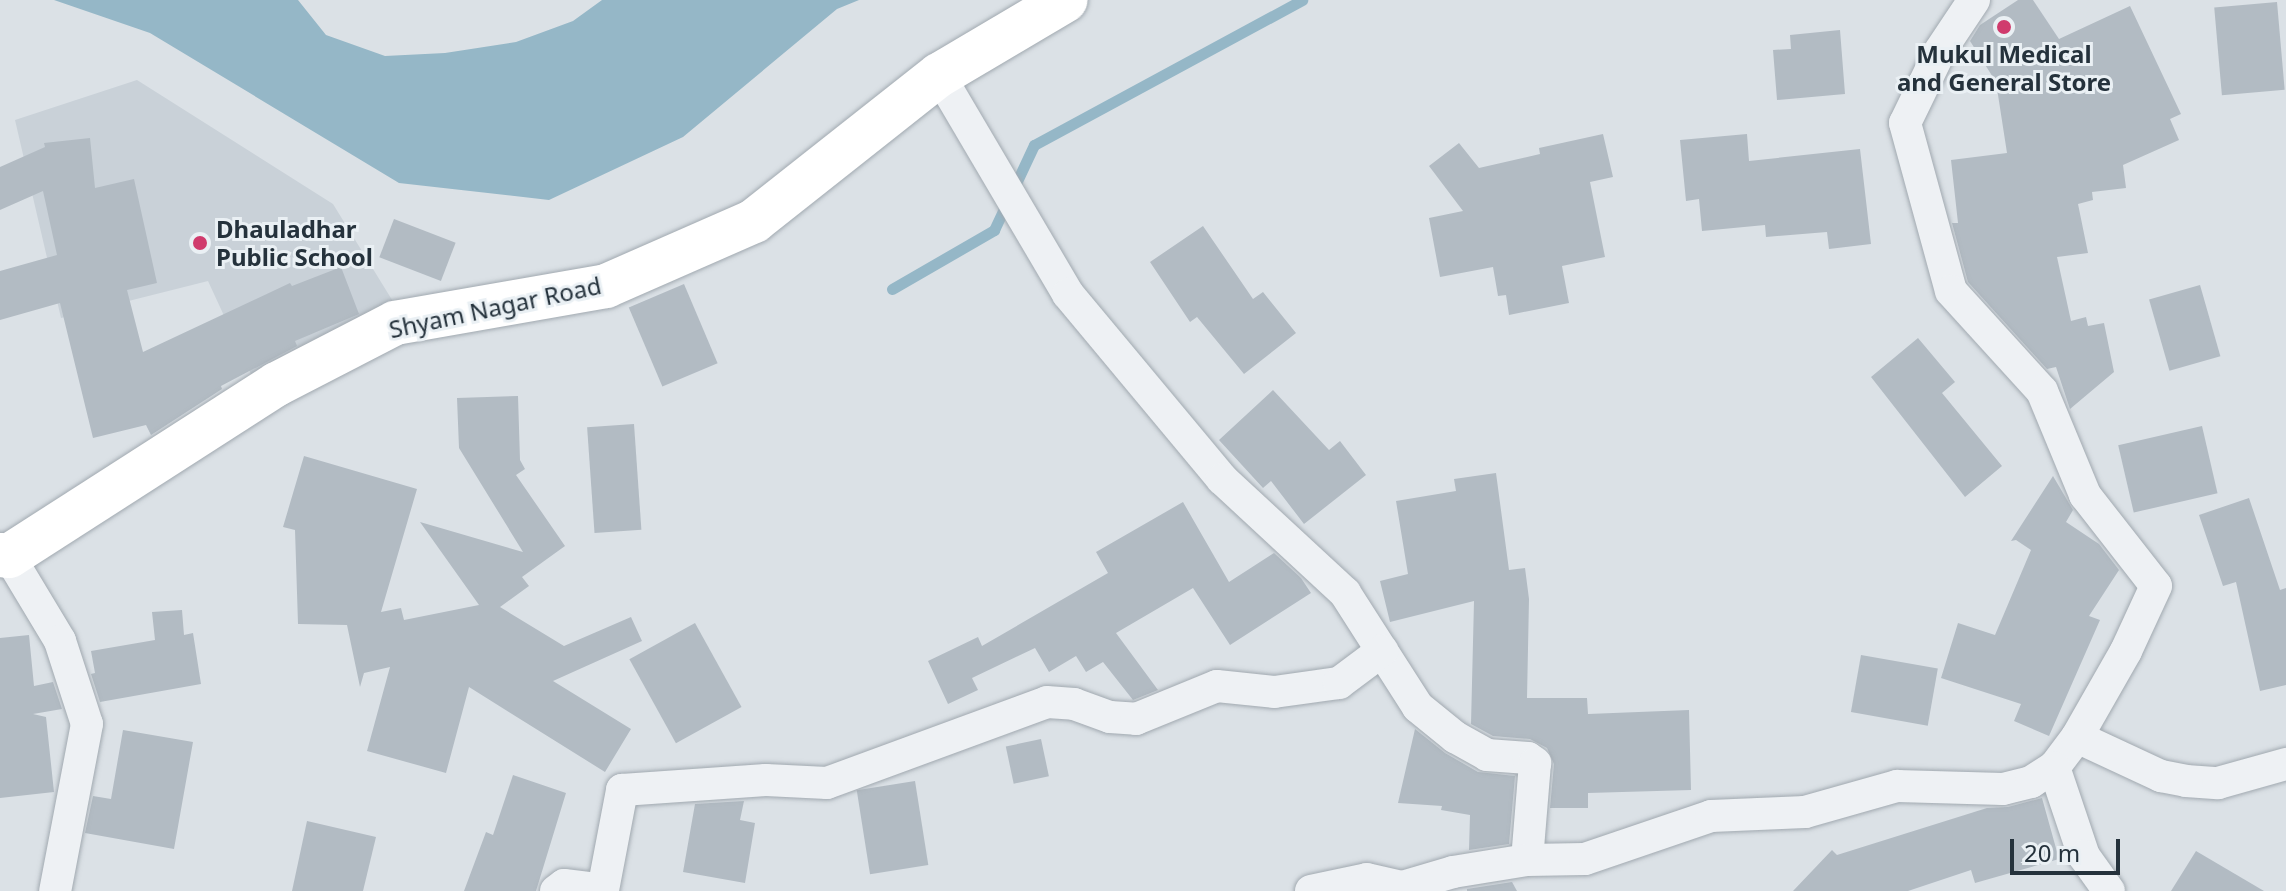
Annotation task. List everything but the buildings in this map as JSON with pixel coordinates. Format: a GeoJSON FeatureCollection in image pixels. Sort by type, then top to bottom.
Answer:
{"type":"FeatureCollection","features":[{"type":"Feature","properties":{"kind":"street","name":"Shyam Nagar Road"},"geometry":{"type":"LineString","coordinates":[[4,556],[277,384],[395,323],[606,286],[754,221],[939,75],[1066,0]]}},
{"type":"Feature","properties":{"kind":"street"},"geometry":{"type":"LineString","coordinates":[[1311,891],[1367,879],[1402,887],[1453,872],[1527,860],[1585,859],[1701,818],[1805,812],[1897,786],[2003,789],[2031,782],[2054,767],[2077,737],[2126,651],[2156,586],[2085,495],[2042,391],[1951,291],[1905,123],[1940,51],[1974,0]]}},
{"type":"Feature","properties":{"kind":"street"},"geometry":{"type":"LineString","coordinates":[[939,75],[1068,294],[1222,479],[1345,593],[1418,707],[1455,737],[1487,755],[1528,758],[1535,763],[1527,860]]}},
{"type":"Feature","properties":{"kind":"street"},"geometry":{"type":"LineString","coordinates":[[4,556],[60,641],[87,724],[55,891]]}},
{"type":"Feature","properties":{"kind":"street"},"geometry":{"type":"LineString","coordinates":[[556,891],[564,885],[603,890],[622,790],[766,780],[827,783],[1047,702],[1074,704],[1110,717],[1136,719],[1217,686],[1274,692],[1339,683],[1382,651]]}},
{"type":"Feature","properties":{"kind":"street"},"geometry":{"type":"LineString","coordinates":[[2077,737],[2161,776],[2186,781],[2218,783],[2286,764]]}},
{"type":"Feature","properties":{"kind":"street"},"geometry":{"type":"LineString","coordinates":[[2054,767],[2084,856],[2109,891]]}},
{"type":"Feature","properties":{"kind":"shaded area","name":"Dhauladhar Public School"},"geometry":{"type":"Polygon","coordinates":[[[137,80],[333,204],[397,308],[256,385],[208,281],[61,318],[15,120],[137,80]]]}},
{"type":"Feature","properties":{"kind":"water"},"geometry":{"type":"Polygon","coordinates":[[[54,0],[298,0],[326,35],[385,56],[445,53],[516,42],[573,21],[602,0],[859,0],[837,9],[683,137],[549,200],[399,183],[150,33],[54,0]]]}},
{"type":"Feature","properties":{"kind":"waterway"},"geometry":{"type":"LineString","coordinates":[[892,289],[994,230],[1034,145],[1302,0]]}},
{"type":"Feature","properties":{"kind":"place","name":"Mukul Medical and General Store"},"geometry":{"type":"Point","coordinates":[2004,27]}},
{"type":"Feature","properties":{"kind":"place","name":"Dhauladhar Public School"},"geometry":{"type":"Point","coordinates":[200,243]}}]}
